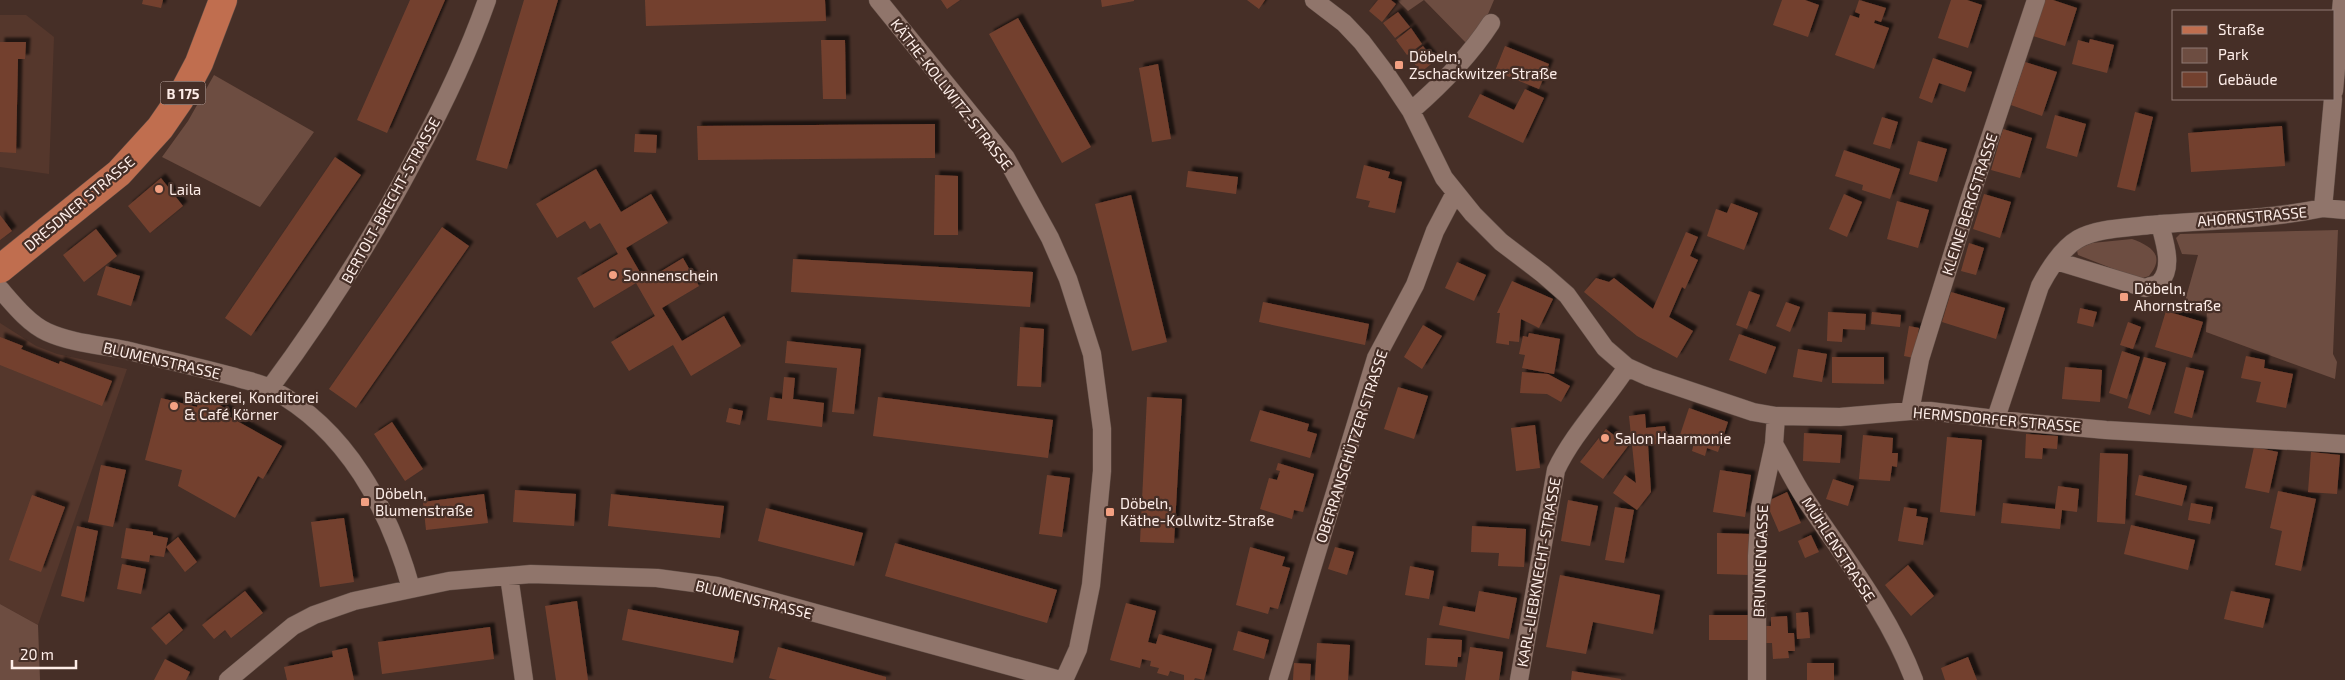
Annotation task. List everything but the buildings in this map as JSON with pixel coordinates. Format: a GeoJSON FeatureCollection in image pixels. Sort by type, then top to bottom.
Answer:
{"type":"FeatureCollection","features":[{"type":"Feature","properties":{"kind":"main road","name":"DRESDNER STRASSE"},"geometry":{"type":"LineString","coordinates":[[0,269],[119,173],[160,128],[180,99],[199,63],[223,0]]}},
{"type":"Feature","properties":{"kind":"street","name":"BERTOLT-BRECHT-STRASSE"},"geometry":{"type":"LineString","coordinates":[[270,388],[331,303],[395,195],[436,118],[460,67],[487,0]]}},
{"type":"Feature","properties":{"kind":"street","name":"KÄTHE-KOLLWITZ-STRASSE"},"geometry":{"type":"LineString","coordinates":[[878,0],[1006,158],[1050,238],[1068,279],[1092,354],[1102,429],[1102,471],[1091,585],[1078,649],[1064,680]]}},
{"type":"Feature","properties":{"kind":"street","name":"HERMSDORFER STRASSE"},"geometry":{"type":"LineString","coordinates":[[1314,0],[1344,22],[1388,75],[1411,111],[1444,178],[1455,192],[1501,242],[1567,295],[1605,348],[1627,367],[1649,377],[1753,412],[1776,416],[1840,417],[1910,410],[2106,430],[2345,444]]}},
{"type":"Feature","properties":{"kind":"street","name":"KLEINE BERGSTRASSE"},"geometry":{"type":"LineString","coordinates":[[1910,410],[1920,359],[1969,201],[2036,0]]}},
{"type":"Feature","properties":{"kind":"street"},"geometry":{"type":"LineString","coordinates":[[2335,80],[2342,0]]}},
{"type":"Feature","properties":{"kind":"street"},"geometry":{"type":"LineString","coordinates":[[1411,111],[1439,87],[1492,23]]}},
{"type":"Feature","properties":{"kind":"street","name":"AHORNSTRASSE"},"geometry":{"type":"LineString","coordinates":[[1996,418],[2040,286],[2047,272],[2064,250],[2079,239],[2106,230],[2160,224],[2291,215],[2323,208],[2333,100]]}},
{"type":"Feature","properties":{"kind":"street","name":"OBERRANSCHÜTZER STRASSE"},"geometry":{"type":"LineString","coordinates":[[1278,680],[1376,358],[1415,285],[1435,232],[1455,192]]}},
{"type":"Feature","properties":{"kind":"street"},"geometry":{"type":"LineString","coordinates":[[2323,208],[2345,210]]}},
{"type":"Feature","properties":{"kind":"street"},"geometry":{"type":"LineString","coordinates":[[2056,261],[2146,288],[2159,283],[2168,262],[2160,224]]}},
{"type":"Feature","properties":{"kind":"street","name":"BLUMENSTRASSE"},"geometry":{"type":"LineString","coordinates":[[0,289],[14,306],[51,334],[182,363],[270,388],[294,403],[323,428],[362,475],[378,501],[400,549],[411,588]]}},
{"type":"Feature","properties":{"kind":"street","name":"KARL-LIEBKNECHT-STRASSE"},"geometry":{"type":"LineString","coordinates":[[1519,680],[1556,470],[1566,450],[1602,404],[1627,367]]}},
{"type":"Feature","properties":{"kind":"street"},"geometry":{"type":"LineString","coordinates":[[1774,444],[1776,416]]}},
{"type":"Feature","properties":{"kind":"street","name":"BRUNNENGASSE"},"geometry":{"type":"LineString","coordinates":[[1757,680],[1757,556],[1760,508],[1774,444]]}},
{"type":"Feature","properties":{"kind":"street","name":"MÜHLENSTRASSE"},"geometry":{"type":"LineString","coordinates":[[1774,444],[1803,495],[1854,569],[1902,649],[1914,680]]}},
{"type":"Feature","properties":{"kind":"street","name":"BLUMENSTRASSE"},"geometry":{"type":"LineString","coordinates":[[228,680],[293,626],[314,615],[354,601],[449,581],[509,576],[602,575],[658,578],[717,586],[1060,680]]}},
{"type":"Feature","properties":{"kind":"street"},"geometry":{"type":"LineString","coordinates":[[509,576],[524,680]]}},
{"type":"Feature","properties":{"kind":"shaded area"},"geometry":{"type":"Polygon","coordinates":[[[0,15],[26,15],[54,37],[49,174],[0,167],[0,15]]]}},
{"type":"Feature","properties":{"kind":"shaded area"},"geometry":{"type":"Polygon","coordinates":[[[0,323],[36,346],[57,354],[127,369],[38,625],[0,604],[0,323]]]}},
{"type":"Feature","properties":{"kind":"green space"},"geometry":{"type":"Polygon","coordinates":[[[1397,0],[1424,0],[1408,11],[1397,0]]]}},
{"type":"Feature","properties":{"kind":"green space"},"geometry":{"type":"Polygon","coordinates":[[[1424,0],[1494,0],[1483,26],[1468,45],[1424,0]]]}},
{"type":"Feature","properties":{"kind":"green space"},"geometry":{"type":"Polygon","coordinates":[[[214,75],[314,132],[260,207],[162,157],[188,121],[214,75]]]}},
{"type":"Feature","properties":{"kind":"green space"},"geometry":{"type":"Polygon","coordinates":[[[2338,230],[2333,354],[2337,362],[2335,379],[2206,332],[2207,308],[2185,301],[2198,255],[2182,254],[2176,238],[2180,234],[2338,230]]]}},
{"type":"Feature","properties":{"kind":"green space"},"geometry":{"type":"Polygon","coordinates":[[[2132,239],[2154,252],[2156,262],[2149,276],[2143,278],[2134,277],[2078,255],[2077,251],[2080,248],[2092,243],[2132,239]]]}},
{"type":"Feature","properties":{"kind":"green space"},"geometry":{"type":"Polygon","coordinates":[[[0,604],[38,625],[40,680],[0,680],[0,604]]]}},
{"type":"Feature","properties":{"kind":"place","name":"Döbeln, Zschackwitzer Straße"},"geometry":{"type":"Point","coordinates":[1399,65]}},
{"type":"Feature","properties":{"kind":"place","name":"Laila"},"geometry":{"type":"Point","coordinates":[159,189]}},
{"type":"Feature","properties":{"kind":"place","name":"Sonnenschein"},"geometry":{"type":"Point","coordinates":[613,275]}},
{"type":"Feature","properties":{"kind":"place","name":"Döbeln, Ahornstraße"},"geometry":{"type":"Point","coordinates":[2124,297]}},
{"type":"Feature","properties":{"kind":"place","name":"Bäckerei, Konditorei & Café Körner"},"geometry":{"type":"Point","coordinates":[174,406]}},
{"type":"Feature","properties":{"kind":"place","name":"Salon Haarmonie"},"geometry":{"type":"Point","coordinates":[1605,438]}},
{"type":"Feature","properties":{"kind":"place","name":"Döbeln, Blumenstraße"},"geometry":{"type":"Point","coordinates":[365,502]}},
{"type":"Feature","properties":{"kind":"place","name":"Döbeln, Käthe-Kollwitz-Straße"},"geometry":{"type":"Point","coordinates":[1110,512]}}]}
